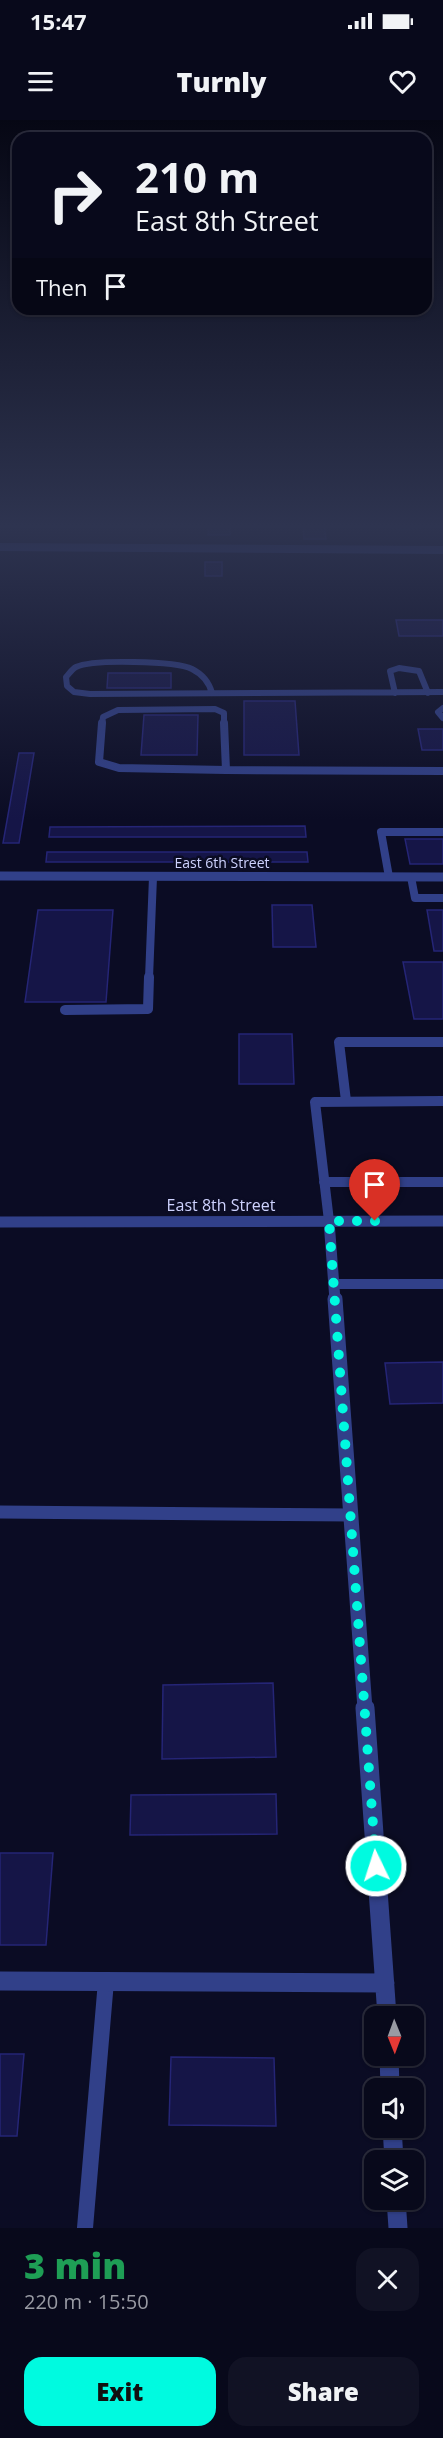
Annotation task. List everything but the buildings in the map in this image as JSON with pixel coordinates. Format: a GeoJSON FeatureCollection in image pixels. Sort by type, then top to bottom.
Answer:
{"type":"FeatureCollection","features":[{"type":"Feature","properties":{"kind":"street","name":"East 6th Street"},"geometry":{"type":"LineString","coordinates":[[0,876],[443,877]]}},
{"type":"Feature","properties":{"kind":"street"},"geometry":{"type":"LineString","coordinates":[[329,1221],[386,2006]]}},
{"type":"Feature","properties":{"kind":"street","name":"East 8th Street"},"geometry":{"type":"LineString","coordinates":[[0,1222],[443,1221]]}},
{"type":"Feature","properties":{"kind":"street"},"geometry":{"type":"LineString","coordinates":[[0,1981],[385,1983]]}},
{"type":"Feature","properties":{"kind":"street"},"geometry":{"type":"LineString","coordinates":[[397,2210],[398,2228]]}},
{"type":"Feature","properties":{"kind":"lane"},"geometry":{"type":"LineString","coordinates":[[212,693],[211,686],[203,676],[184,666],[100,664],[75,667],[66,677],[67,686],[74,692],[90,694],[443,692]]}},
{"type":"Feature","properties":{"kind":"lane"},"geometry":{"type":"LineString","coordinates":[[395,693],[390,671],[406,668],[419,671],[428,693]]}},
{"type":"Feature","properties":{"kind":"lane"},"geometry":{"type":"LineString","coordinates":[[443,708],[438,712],[443,718]]}},
{"type":"Feature","properties":{"kind":"lane"},"geometry":{"type":"LineString","coordinates":[[226,770],[224,713],[215,709],[118,710],[103,717],[99,762],[119,768],[226,770],[443,771]]}},
{"type":"Feature","properties":{"kind":"lane"},"geometry":{"type":"LineString","coordinates":[[390,877],[381,831],[443,832]]}},
{"type":"Feature","properties":{"kind":"lane"},"geometry":{"type":"LineString","coordinates":[[65,1010],[148,1010],[153,877]]}},
{"type":"Feature","properties":{"kind":"lane"},"geometry":{"type":"LineString","coordinates":[[411,877],[416,898],[443,898]]}},
{"type":"Feature","properties":{"kind":"lane"},"geometry":{"type":"LineString","coordinates":[[346,1101],[339,1042],[443,1042]]}},
{"type":"Feature","properties":{"kind":"lane"},"geometry":{"type":"LineString","coordinates":[[329,1221],[315,1102],[443,1101]]}},
{"type":"Feature","properties":{"kind":"lane"},"geometry":{"type":"LineString","coordinates":[[324,1182],[443,1182]]}},
{"type":"Feature","properties":{"kind":"lane"},"geometry":{"type":"LineString","coordinates":[[334,1284],[443,1284]]}},
{"type":"Feature","properties":{"kind":"lane"},"geometry":{"type":"LineString","coordinates":[[0,1512],[351,1515]]}},
{"type":"Feature","properties":{"kind":"lane"},"geometry":{"type":"LineString","coordinates":[[85,2228],[106,1982]]}},
{"type":"Feature","properties":{"kind":"route"},"geometry":{"type":"LineString","coordinates":[[375,1221],[329,1221],[376,1866]]}}]}
